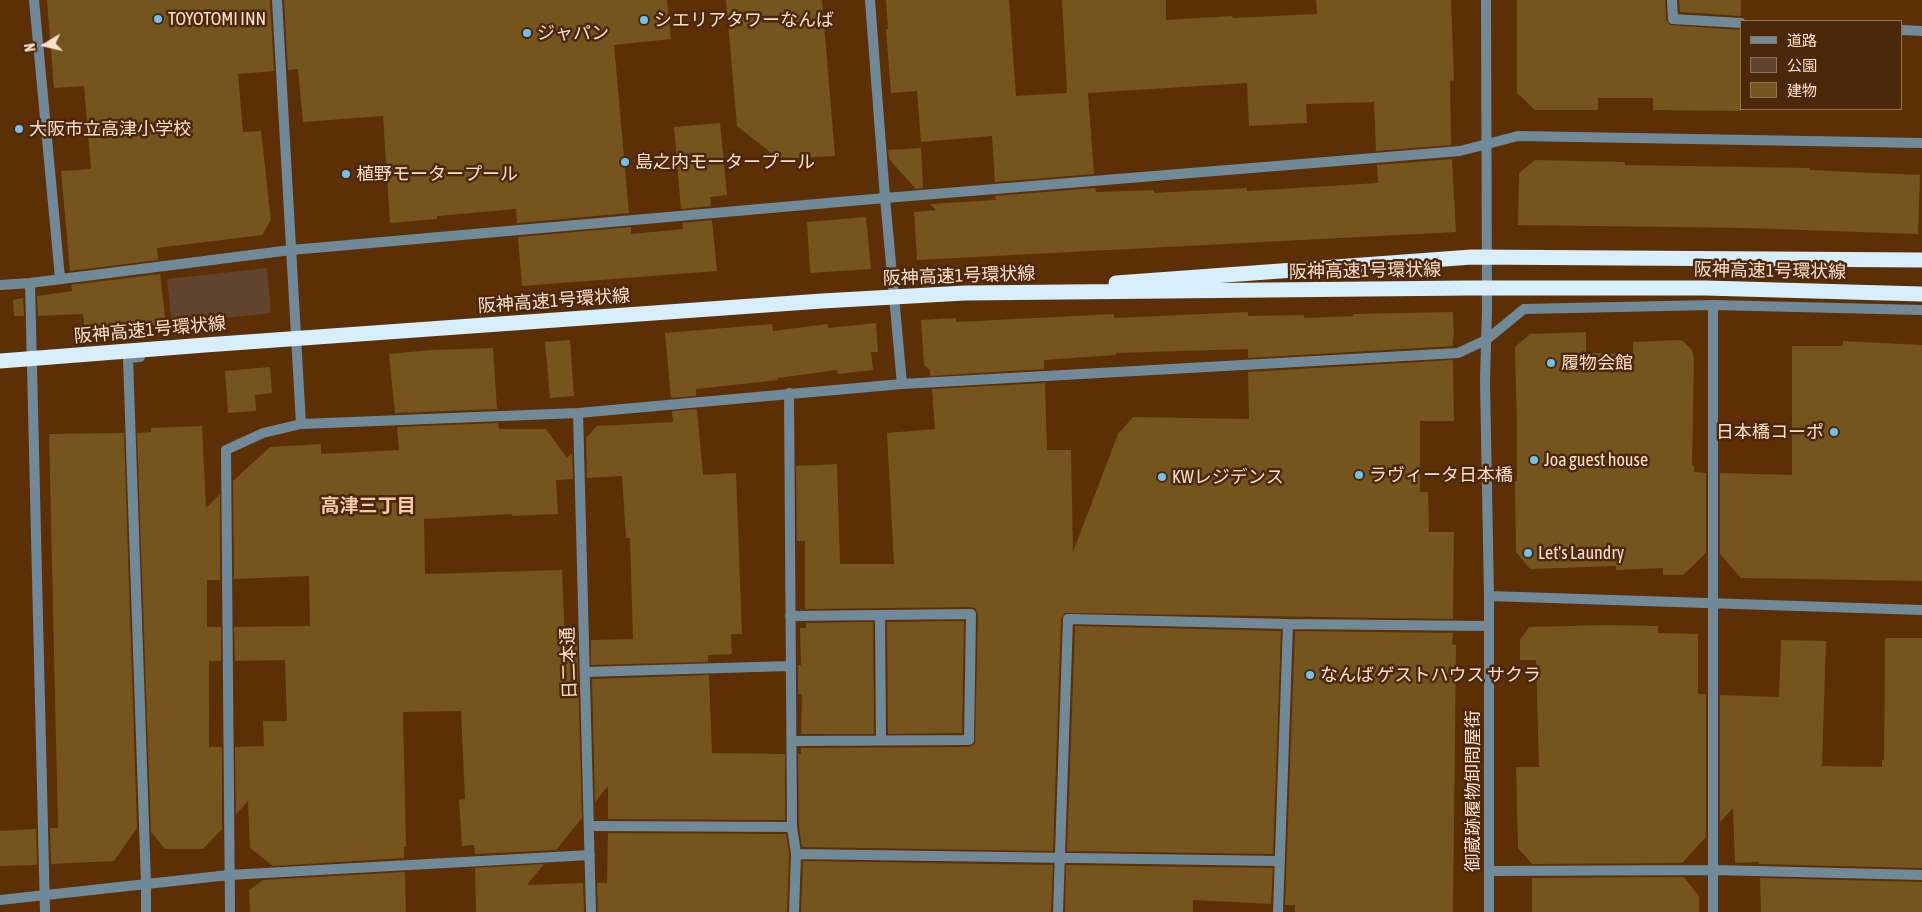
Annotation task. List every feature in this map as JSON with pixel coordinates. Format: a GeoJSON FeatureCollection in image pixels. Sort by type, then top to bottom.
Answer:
{"type":"FeatureCollection","features":[{"type":"Feature","properties":{"kind":"highway"},"geometry":{"type":"LineString","coordinates":[[965,293],[1472,257],[1922,260]]}},
{"type":"Feature","properties":{"kind":"highway","name":"阪神高速1号環状線"},"geometry":{"type":"LineString","coordinates":[[0,361],[802,302],[965,293],[1498,288],[1715,289],[1922,294]]}},
{"type":"Feature","properties":{"kind":"street"},"geometry":{"type":"LineString","coordinates":[[34,0],[60,278]]}},
{"type":"Feature","properties":{"kind":"street"},"geometry":{"type":"LineString","coordinates":[[277,0],[301,424]]}},
{"type":"Feature","properties":{"kind":"street"},"geometry":{"type":"LineString","coordinates":[[870,0],[902,384]]}},
{"type":"Feature","properties":{"kind":"street","name":"御蔵跡履物卸問屋街"},"geometry":{"type":"LineString","coordinates":[[1486,0],[1485,381],[1489,596],[1489,912]]}},
{"type":"Feature","properties":{"kind":"street"},"geometry":{"type":"LineString","coordinates":[[1672,0],[1673,20],[1740,23]]}},
{"type":"Feature","properties":{"kind":"street"},"geometry":{"type":"LineString","coordinates":[[1902,30],[1922,31]]}},
{"type":"Feature","properties":{"kind":"street"},"geometry":{"type":"LineString","coordinates":[[0,284],[30,283],[292,250],[885,198],[1450,152],[1518,136],[1922,142]]}},
{"type":"Feature","properties":{"kind":"street"},"geometry":{"type":"LineString","coordinates":[[30,283],[45,912]]}},
{"type":"Feature","properties":{"kind":"street"},"geometry":{"type":"LineString","coordinates":[[1713,305],[1713,912]]}},
{"type":"Feature","properties":{"kind":"street"},"geometry":{"type":"LineString","coordinates":[[230,912],[226,450],[263,433],[301,424],[578,412],[789,392],[902,384],[1458,352],[1486,340],[1524,309],[1713,305],[1922,310]]}},
{"type":"Feature","properties":{"kind":"street"},"geometry":{"type":"LineString","coordinates":[[146,912],[128,358],[295,343]]}},
{"type":"Feature","properties":{"kind":"street"},"geometry":{"type":"LineString","coordinates":[[789,392],[792,827],[796,854],[794,912]]}},
{"type":"Feature","properties":{"kind":"street","name":"日二本通"},"geometry":{"type":"LineString","coordinates":[[578,412],[591,912]]}},
{"type":"Feature","properties":{"kind":"street"},"geometry":{"type":"LineString","coordinates":[[1489,596],[1922,610]]}},
{"type":"Feature","properties":{"kind":"street"},"geometry":{"type":"LineString","coordinates":[[790,616],[971,614],[969,740],[792,741]]}},
{"type":"Feature","properties":{"kind":"street"},"geometry":{"type":"LineString","coordinates":[[880,616],[881,739]]}},
{"type":"Feature","properties":{"kind":"street"},"geometry":{"type":"LineString","coordinates":[[1058,912],[1068,619],[1489,626]]}},
{"type":"Feature","properties":{"kind":"street"},"geometry":{"type":"LineString","coordinates":[[1278,912],[1288,624]]}},
{"type":"Feature","properties":{"kind":"street"},"geometry":{"type":"LineString","coordinates":[[585,672],[790,666]]}},
{"type":"Feature","properties":{"kind":"street"},"geometry":{"type":"LineString","coordinates":[[589,826],[792,827]]}},
{"type":"Feature","properties":{"kind":"street"},"geometry":{"type":"LineString","coordinates":[[796,854],[1280,861]]}},
{"type":"Feature","properties":{"kind":"street"},"geometry":{"type":"LineString","coordinates":[[0,900],[229,875],[590,855]]}},
{"type":"Feature","properties":{"kind":"street"},"geometry":{"type":"LineString","coordinates":[[1489,871],[1713,870],[1922,875]]}},
{"type":"Feature","properties":{"kind":"green space"},"geometry":{"type":"Polygon","coordinates":[[[267,268],[271,313],[172,324],[167,279],[267,268]]]}},
{"type":"Feature","properties":{"kind":"building"},"geometry":{"type":"Polygon","coordinates":[[[47,0],[270,0],[274,71],[238,74],[243,132],[261,131],[271,220],[262,235],[157,248],[158,260],[70,271],[61,171],[91,169],[84,86],[54,88],[47,0]]]}},
{"type":"Feature","properties":{"kind":"building"},"geometry":{"type":"Polygon","coordinates":[[[284,0],[667,0],[671,39],[614,45],[629,213],[517,223],[516,209],[437,216],[437,219],[390,223],[383,116],[303,122],[298,69],[288,70],[284,0]]]}},
{"type":"Feature","properties":{"kind":"building"},"geometry":{"type":"Polygon","coordinates":[[[726,0],[822,0],[835,156],[779,159],[737,126],[726,0]]]}},
{"type":"Feature","properties":{"kind":"building"},"geometry":{"type":"Polygon","coordinates":[[[886,0],[1009,0],[1016,96],[1067,93],[1062,0],[1166,0],[1166,20],[1317,14],[1316,0],[1451,0],[1454,80],[1450,81],[1451,145],[1376,151],[1374,102],[1306,104],[1307,123],[1249,126],[1247,83],[1088,93],[1094,174],[995,182],[992,136],[921,142],[917,91],[891,93],[886,29],[888,29],[886,0]]]}},
{"type":"Feature","properties":{"kind":"building"},"geometry":{"type":"Polygon","coordinates":[[[1517,0],[1665,0],[1666,20],[1670,25],[1740,30],[1741,111],[1653,110],[1653,98],[1598,98],[1598,110],[1535,110],[1517,93],[1517,0]]]}},
{"type":"Feature","properties":{"kind":"building"},"geometry":{"type":"Polygon","coordinates":[[[1679,0],[1741,0],[1741,16],[1680,12],[1679,0]]]}},
{"type":"Feature","properties":{"kind":"building"},"geometry":{"type":"Polygon","coordinates":[[[720,123],[727,195],[710,197],[711,206],[681,209],[674,127],[720,123]]]}},
{"type":"Feature","properties":{"kind":"building"},"geometry":{"type":"Polygon","coordinates":[[[921,148],[923,188],[916,189],[889,159],[888,150],[921,148]]]}},
{"type":"Feature","properties":{"kind":"building"},"geometry":{"type":"Polygon","coordinates":[[[1452,159],[1456,232],[917,260],[914,212],[936,210],[930,204],[996,200],[995,196],[1095,188],[1096,192],[1154,190],[1154,193],[1247,188],[1247,191],[1378,183],[1377,165],[1452,159]]]}},
{"type":"Feature","properties":{"kind":"building"},"geometry":{"type":"Polygon","coordinates":[[[1535,160],[1625,162],[1625,165],[1810,168],[1810,170],[1920,175],[1918,234],[1745,228],[1518,225],[1519,173],[1535,160]]]}},
{"type":"Feature","properties":{"kind":"building"},"geometry":{"type":"Polygon","coordinates":[[[866,217],[871,269],[810,273],[807,222],[866,217]]]}},
{"type":"Feature","properties":{"kind":"building"},"geometry":{"type":"Polygon","coordinates":[[[712,220],[717,271],[522,286],[518,237],[631,227],[631,234],[683,229],[682,223],[712,220]]]}},
{"type":"Feature","properties":{"kind":"building"},"geometry":{"type":"Polygon","coordinates":[[[160,274],[166,324],[85,332],[83,314],[38,316],[37,296],[72,291],[71,285],[160,274]]]}},
{"type":"Feature","properties":{"kind":"building"},"geometry":{"type":"Polygon","coordinates":[[[23,298],[24,316],[14,316],[13,300],[23,298]]]}},
{"type":"Feature","properties":{"kind":"building"},"geometry":{"type":"Polygon","coordinates":[[[1248,312],[1248,316],[1304,315],[1304,318],[1353,316],[1353,314],[1453,312],[1453,346],[1248,358],[1248,349],[1116,353],[1116,355],[1044,360],[1044,369],[930,376],[930,370],[924,365],[921,320],[956,318],[956,322],[1114,314],[1114,318],[1248,312]]]}},
{"type":"Feature","properties":{"kind":"building"},"geometry":{"type":"Polygon","coordinates":[[[876,323],[878,352],[871,352],[873,370],[838,374],[837,370],[778,378],[778,380],[696,389],[696,396],[671,398],[665,333],[772,324],[773,331],[828,324],[828,328],[876,323]]]}},
{"type":"Feature","properties":{"kind":"building"},"geometry":{"type":"Polygon","coordinates":[[[1586,332],[1586,353],[1633,354],[1633,342],[1678,340],[1683,341],[1692,350],[1694,358],[1692,466],[1694,466],[1694,472],[1706,473],[1706,553],[1683,575],[1663,575],[1663,568],[1616,570],[1616,566],[1530,569],[1516,552],[1515,481],[1517,481],[1517,432],[1515,347],[1530,334],[1586,332]]]}},
{"type":"Feature","properties":{"kind":"building"},"geometry":{"type":"Polygon","coordinates":[[[570,340],[574,396],[550,398],[545,342],[570,340]]]}},
{"type":"Feature","properties":{"kind":"building"},"geometry":{"type":"Polygon","coordinates":[[[1843,341],[1922,345],[1922,581],[1741,578],[1720,554],[1720,473],[1792,475],[1792,346],[1843,346],[1843,341]]]}},
{"type":"Feature","properties":{"kind":"building"},"geometry":{"type":"Polygon","coordinates":[[[493,348],[497,409],[395,413],[389,354],[431,350],[493,348]]]}},
{"type":"Feature","properties":{"kind":"building"},"geometry":{"type":"Polygon","coordinates":[[[1453,360],[1454,421],[1420,421],[1420,492],[1428,492],[1429,532],[1454,532],[1453,619],[1065,613],[1061,619],[1053,851],[802,847],[799,826],[798,754],[801,754],[801,748],[969,747],[975,744],[978,614],[975,608],[971,607],[805,609],[805,541],[797,541],[796,466],[837,464],[840,564],[894,564],[887,433],[935,429],[932,389],[1045,383],[1047,450],[1071,450],[1073,552],[1118,434],[1133,417],[1249,419],[1248,372],[1453,360]]]}},
{"type":"Feature","properties":{"kind":"building"},"geometry":{"type":"Polygon","coordinates":[[[270,367],[272,393],[255,395],[256,411],[228,413],[225,371],[270,367]]]}},
{"type":"Feature","properties":{"kind":"building"},"geometry":{"type":"Polygon","coordinates":[[[697,409],[703,475],[736,473],[742,634],[731,634],[732,654],[708,655],[708,662],[591,665],[591,640],[633,639],[630,538],[626,538],[622,476],[587,478],[586,438],[597,426],[673,422],[672,411],[697,409]]]}},
{"type":"Feature","properties":{"kind":"building"},"geometry":{"type":"Polygon","coordinates":[[[498,423],[499,429],[546,429],[567,458],[572,453],[573,479],[556,480],[558,514],[512,516],[512,514],[424,519],[425,574],[562,570],[565,641],[577,640],[582,818],[556,850],[475,854],[474,845],[462,846],[459,800],[465,799],[461,711],[403,712],[406,847],[404,847],[404,858],[273,866],[250,848],[248,801],[236,814],[235,747],[264,746],[263,721],[287,721],[285,660],[235,661],[234,627],[310,626],[309,576],[234,579],[233,481],[270,447],[321,444],[321,454],[399,450],[397,427],[498,423]]]}},
{"type":"Feature","properties":{"kind":"building"},"geometry":{"type":"Polygon","coordinates":[[[202,426],[206,508],[220,494],[220,580],[207,580],[207,627],[221,627],[221,661],[209,661],[209,747],[222,747],[222,829],[203,849],[165,849],[151,832],[137,433],[151,432],[151,428],[202,426]]]}},
{"type":"Feature","properties":{"kind":"building"},"geometry":{"type":"Polygon","coordinates":[[[124,433],[137,828],[114,861],[51,864],[50,828],[58,828],[49,434],[124,433]]]}},
{"type":"Feature","properties":{"kind":"building"},"geometry":{"type":"Polygon","coordinates":[[[964,621],[962,733],[888,734],[887,622],[964,621]]]}},
{"type":"Feature","properties":{"kind":"building"},"geometry":{"type":"Polygon","coordinates":[[[873,622],[874,734],[801,734],[802,694],[798,694],[798,665],[801,665],[800,628],[806,628],[806,623],[873,622]]]}},
{"type":"Feature","properties":{"kind":"building"},"geometry":{"type":"Polygon","coordinates":[[[1075,626],[1281,631],[1273,854],[1067,851],[1075,626]]]}},
{"type":"Feature","properties":{"kind":"building"},"geometry":{"type":"Polygon","coordinates":[[[1658,626],[1658,633],[1698,634],[1698,694],[1706,694],[1706,837],[1682,863],[1532,864],[1518,848],[1516,767],[1539,767],[1536,660],[1520,660],[1520,640],[1529,627],[1658,626]]]}},
{"type":"Feature","properties":{"kind":"building"},"geometry":{"type":"Polygon","coordinates":[[[1295,631],[1453,633],[1452,645],[1456,645],[1453,912],[1295,912],[1295,905],[1285,905],[1295,631]]]}},
{"type":"Feature","properties":{"kind":"building"},"geometry":{"type":"Polygon","coordinates":[[[1885,638],[1922,638],[1922,868],[1759,864],[1759,862],[1735,863],[1733,808],[1720,822],[1720,695],[1779,697],[1781,640],[1826,641],[1822,766],[1882,767],[1882,760],[1884,760],[1885,638]]]}},
{"type":"Feature","properties":{"kind":"building"},"geometry":{"type":"Polygon","coordinates":[[[709,675],[712,753],[785,754],[785,820],[608,819],[608,786],[595,802],[592,679],[709,675]]]}},
{"type":"Feature","properties":{"kind":"building"},"geometry":{"type":"Polygon","coordinates":[[[36,829],[37,865],[0,866],[0,831],[36,829]]]}},
{"type":"Feature","properties":{"kind":"building"},"geometry":{"type":"Polygon","coordinates":[[[608,833],[786,834],[789,854],[787,912],[598,912],[597,883],[607,883],[608,833]]]}},
{"type":"Feature","properties":{"kind":"building"},"geometry":{"type":"Polygon","coordinates":[[[803,861],[1053,865],[1051,912],[801,912],[803,861]]]}},
{"type":"Feature","properties":{"kind":"building"},"geometry":{"type":"Polygon","coordinates":[[[544,864],[527,885],[583,883],[584,912],[476,912],[475,868],[544,864]]]}},
{"type":"Feature","properties":{"kind":"building"},"geometry":{"type":"Polygon","coordinates":[[[1066,865],[1273,868],[1271,904],[1193,900],[1193,912],[1065,912],[1066,865]]]}},
{"type":"Feature","properties":{"kind":"building"},"geometry":{"type":"Polygon","coordinates":[[[405,872],[406,912],[250,912],[249,890],[263,880],[405,872]]]}},
{"type":"Feature","properties":{"kind":"building"},"geometry":{"type":"Polygon","coordinates":[[[1684,877],[1699,896],[1699,912],[1532,912],[1532,878],[1684,877]]]}},
{"type":"Feature","properties":{"kind":"building"},"geometry":{"type":"Polygon","coordinates":[[[1760,878],[1922,882],[1922,912],[1761,912],[1760,878]]]}},
{"type":"Feature","properties":{"kind":"place","name":"TOYOTOMI INN"},"geometry":{"type":"Point","coordinates":[158,19]}},
{"type":"Feature","properties":{"kind":"place","name":"シエリアタワーなんば"},"geometry":{"type":"Point","coordinates":[644,20]}},
{"type":"Feature","properties":{"kind":"place","name":"ジャパン"},"geometry":{"type":"Point","coordinates":[527,33]}},
{"type":"Feature","properties":{"kind":"place","name":"大阪市立高津小学校"},"geometry":{"type":"Point","coordinates":[19,129]}},
{"type":"Feature","properties":{"kind":"place","name":"島之内モータープール"},"geometry":{"type":"Point","coordinates":[625,162]}},
{"type":"Feature","properties":{"kind":"place","name":"植野モータープール"},"geometry":{"type":"Point","coordinates":[346,174]}},
{"type":"Feature","properties":{"kind":"place","name":"履物会館"},"geometry":{"type":"Point","coordinates":[1551,363]}},
{"type":"Feature","properties":{"kind":"place","name":"日本橋コーポ"},"geometry":{"type":"Point","coordinates":[1834,432]}},
{"type":"Feature","properties":{"kind":"place","name":"Joa guest house"},"geometry":{"type":"Point","coordinates":[1534,460]}},
{"type":"Feature","properties":{"kind":"place","name":"ラヴィータ日本橋"},"geometry":{"type":"Point","coordinates":[1359,475]}},
{"type":"Feature","properties":{"kind":"place","name":"KWレジデンス"},"geometry":{"type":"Point","coordinates":[1162,477]}},
{"type":"Feature","properties":{"kind":"place","name":"Let's Laundry"},"geometry":{"type":"Point","coordinates":[1528,553]}},
{"type":"Feature","properties":{"kind":"place","name":"なんば ゲストハウス サクラ"},"geometry":{"type":"Point","coordinates":[1310,675]}},
{"type":"Feature","properties":{"kind":"district","name":"高津三丁目"},"geometry":{"type":"Point","coordinates":[368,506]}}]}
